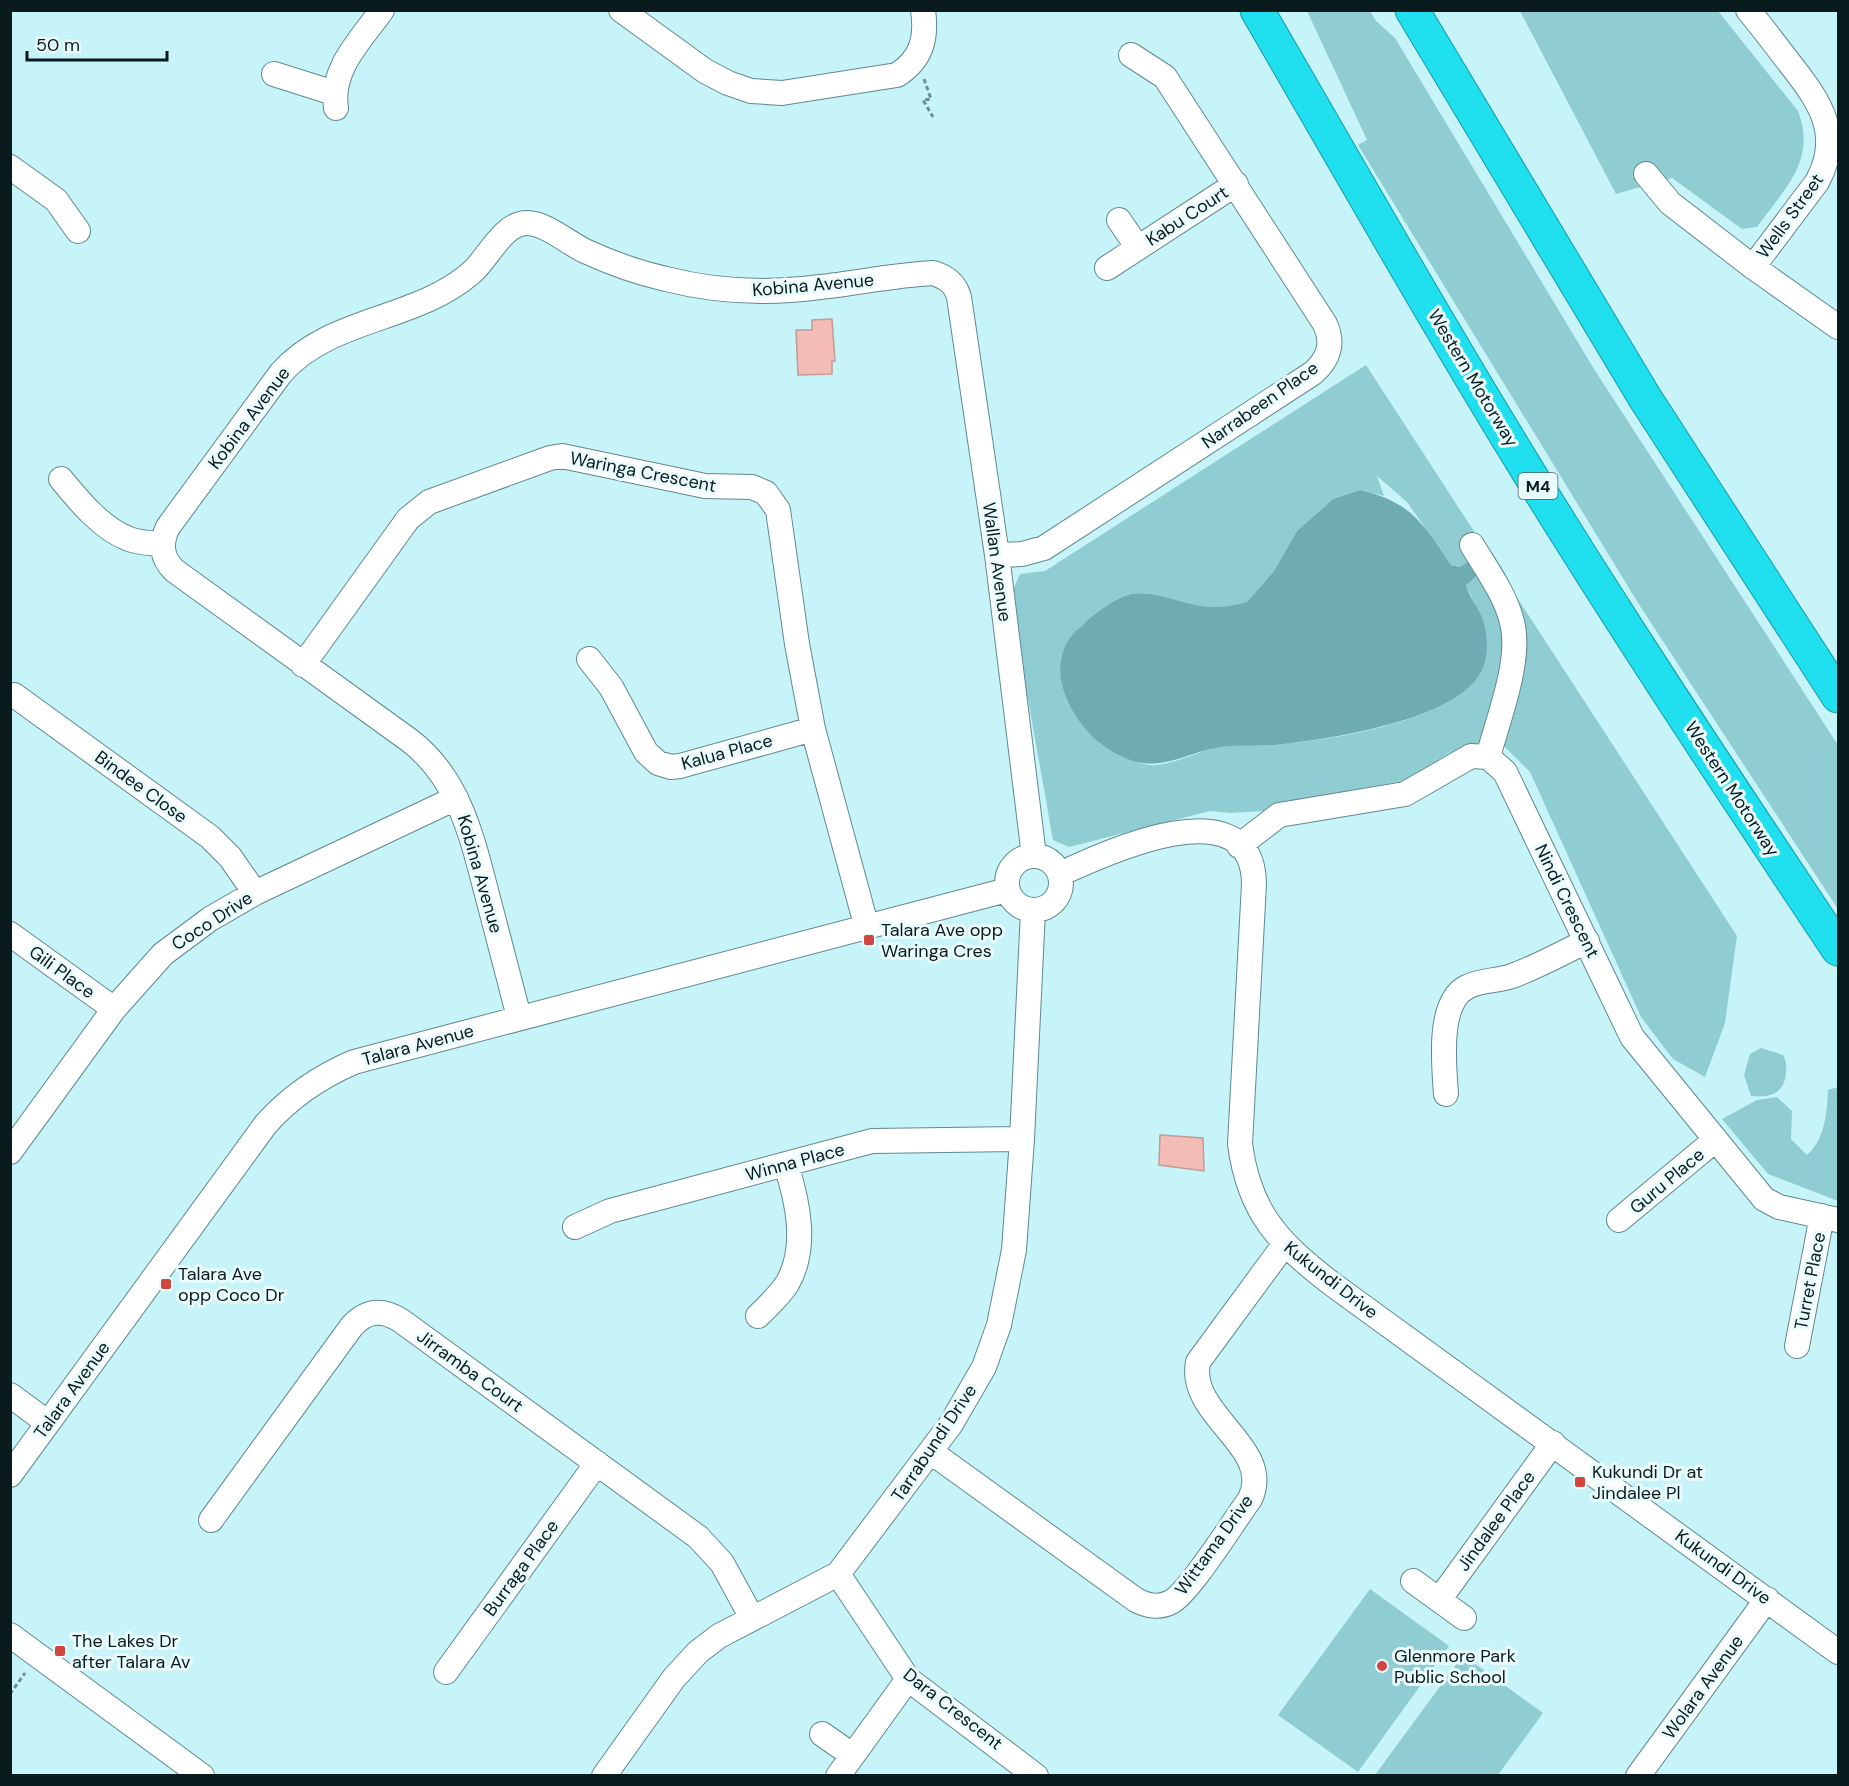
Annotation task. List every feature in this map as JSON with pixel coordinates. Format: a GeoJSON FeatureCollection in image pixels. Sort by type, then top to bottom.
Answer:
{"type":"FeatureCollection","features":[{"type":"Feature","properties":{"kind":"highway","name":"Western Motorway"},"geometry":{"type":"LineString","coordinates":[[1257,10],[1472,380],[1570,539],[1720,773],[1839,950]]}},
{"type":"Feature","properties":{"kind":"highway"},"geometry":{"type":"LineString","coordinates":[[1412,10],[1646,398],[1839,696]]}},
{"type":"Feature","properties":{"kind":"street"},"geometry":{"type":"LineString","coordinates":[[274,74],[335,101],[338,75],[382,10]]}},
{"type":"Feature","properties":{"kind":"street"},"geometry":{"type":"LineString","coordinates":[[629,13],[705,71],[728,83],[751,90],[782,93],[888,78],[910,65],[923,44],[925,34],[923,10]]}},
{"type":"Feature","properties":{"kind":"street","name":"Wells Street"},"geometry":{"type":"LineString","coordinates":[[1748,10],[1816,97],[1824,115],[1828,135],[1825,166],[1817,182],[1753,267]]}},
{"type":"Feature","properties":{"kind":"street","name":"Narrabeen Place"},"geometry":{"type":"LineString","coordinates":[[997,555],[1022,554],[1044,548],[1313,374],[1323,363],[1330,345],[1325,324],[1165,77],[1131,55]]}},
{"type":"Feature","properties":{"kind":"street"},"geometry":{"type":"LineString","coordinates":[[10,167],[56,200],[78,231]]}},
{"type":"Feature","properties":{"kind":"street"},"geometry":{"type":"LineString","coordinates":[[1646,174],[1670,203],[1753,267],[1839,327]]}},
{"type":"Feature","properties":{"kind":"street","name":"Kabu Court"},"geometry":{"type":"LineString","coordinates":[[1107,268],[1236,184]]}},
{"type":"Feature","properties":{"kind":"street","name":"Kabu Court"},"geometry":{"type":"LineString","coordinates":[[1119,220],[1138,248]]}},
{"type":"Feature","properties":{"kind":"street","name":"Kobina Avenue"},"geometry":{"type":"LineString","coordinates":[[519,1017],[472,837],[444,776],[422,750],[175,571],[166,561],[162,544],[168,527],[295,358],[321,341],[427,302],[447,291],[472,272],[506,233],[517,225],[535,225],[585,251],[640,272],[715,288],[786,291],[926,274],[943,276]]}},
{"type":"Feature","properties":{"kind":"street","name":"Wallan Avenue"},"geometry":{"type":"LineString","coordinates":[[943,276],[954,286],[959,297],[997,555],[1034,856]]}},
{"type":"Feature","properties":{"kind":"street","name":"Waringa Crescent"},"geometry":{"type":"LineString","coordinates":[[303,665],[408,519],[420,507],[550,458],[568,456],[705,486],[752,487],[771,498],[778,510],[797,644],[813,729],[867,928]]}},
{"type":"Feature","properties":{"kind":"street"},"geometry":{"type":"LineString","coordinates":[[61,479],[78,501],[121,535],[132,540],[162,544]]}},
{"type":"Feature","properties":{"kind":"street"},"geometry":{"type":"LineString","coordinates":[[1060,874],[1125,846],[1187,831],[1212,831],[1239,846],[1279,815],[1405,794],[1463,759],[1472,756],[1488,757],[1514,655],[1514,632],[1501,594],[1472,545]]}},
{"type":"Feature","properties":{"kind":"street","name":"Kalua Place"},"geometry":{"type":"LineString","coordinates":[[589,659],[611,687],[646,752],[664,766],[680,766],[813,729]]}},
{"type":"Feature","properties":{"kind":"street","name":"Bindee Close"},"geometry":{"type":"LineString","coordinates":[[14,695],[210,837],[230,857],[255,893]]}},
{"type":"Feature","properties":{"kind":"street","name":"Nindi Crescent"},"geometry":{"type":"LineString","coordinates":[[1488,757],[1505,772],[1632,1037],[1714,1141],[1764,1199],[1779,1207],[1831,1218]]}},
{"type":"Feature","properties":{"kind":"street","name":"Coco Drive"},"geometry":{"type":"LineString","coordinates":[[10,1152],[114,1009],[171,947],[210,919],[255,893],[456,798]]}},
{"type":"Feature","properties":{"kind":"street","name":"Kukundi Drive"},"geometry":{"type":"LineString","coordinates":[[1239,846],[1252,866],[1254,884],[1240,1144],[1245,1175],[1256,1203],[1284,1245],[1332,1284],[1837,1648]]}},
{"type":"Feature","properties":{"kind":"street"},"geometry":{"type":"LineString","coordinates":[[1034,856],[1050,861],[1060,874],[1062,883],[1056,899],[1050,906],[1034,911],[1017,905],[1007,890],[1008,873],[1012,866],[1018,860],[1034,856]]}},
{"type":"Feature","properties":{"kind":"street","name":"Talara Avenue"},"geometry":{"type":"LineString","coordinates":[[10,1475],[266,1124],[299,1091],[354,1062],[1007,890]]}},
{"type":"Feature","properties":{"kind":"street","name":"Tarrabundi Drive"},"geometry":{"type":"LineString","coordinates":[[604,1776],[688,1661],[719,1636],[838,1575],[931,1452],[977,1381],[999,1325],[1013,1257],[1022,1139],[1034,911]]}},
{"type":"Feature","properties":{"kind":"street","name":"Gili Place"},"geometry":{"type":"LineString","coordinates":[[10,934],[114,1009]]}},
{"type":"Feature","properties":{"kind":"street"},"geometry":{"type":"LineString","coordinates":[[1446,1094],[1444,1059],[1448,1014],[1458,993],[1468,986],[1516,975],[1587,941]]}},
{"type":"Feature","properties":{"kind":"street","name":"Winna Place"},"geometry":{"type":"LineString","coordinates":[[575,1227],[610,1211],[879,1140],[1022,1139]]}},
{"type":"Feature","properties":{"kind":"street","name":"Guru Place"},"geometry":{"type":"LineString","coordinates":[[1619,1220],[1714,1141]]}},
{"type":"Feature","properties":{"kind":"street"},"geometry":{"type":"LineString","coordinates":[[758,1316],[782,1292],[794,1266],[798,1242],[798,1205],[786,1165]]}},
{"type":"Feature","properties":{"kind":"street","name":"Turret Place"},"geometry":{"type":"LineString","coordinates":[[1797,1346],[1831,1218]]}},
{"type":"Feature","properties":{"kind":"street","name":"Wittama Drive"},"geometry":{"type":"LineString","coordinates":[[931,1452],[1136,1600],[1154,1606],[1170,1602],[1182,1594],[1211,1554],[1250,1499],[1256,1483],[1250,1460],[1198,1389],[1196,1372],[1198,1362],[1284,1245]]}},
{"type":"Feature","properties":{"kind":"street","name":"Jirramba Court"},"geometry":{"type":"LineString","coordinates":[[212,1520],[352,1326],[368,1313],[384,1312],[400,1320],[706,1544],[722,1563],[752,1618]]}},
{"type":"Feature","properties":{"kind":"street"},"geometry":{"type":"LineString","coordinates":[[10,1395],[48,1423]]}},
{"type":"Feature","properties":{"kind":"street","name":"Jindalee Place"},"geometry":{"type":"LineString","coordinates":[[1439,1599],[1553,1443]]}},
{"type":"Feature","properties":{"kind":"street","name":"Burraga Place"},"geometry":{"type":"LineString","coordinates":[[446,1672],[597,1463]]}},
{"type":"Feature","properties":{"kind":"street","name":"Dara Crescent"},"geometry":{"type":"LineString","coordinates":[[838,1575],[908,1678],[1036,1776]]}},
{"type":"Feature","properties":{"kind":"street"},"geometry":{"type":"LineString","coordinates":[[1413,1581],[1464,1618]]}},
{"type":"Feature","properties":{"kind":"street","name":"Wolara Avenue"},"geometry":{"type":"LineString","coordinates":[[1638,1776],[1767,1599]]}},
{"type":"Feature","properties":{"kind":"street"},"geometry":{"type":"LineString","coordinates":[[10,1635],[202,1776]]}},
{"type":"Feature","properties":{"kind":"street"},"geometry":{"type":"LineString","coordinates":[[838,1776],[908,1678]]}},
{"type":"Feature","properties":{"kind":"street"},"geometry":{"type":"LineString","coordinates":[[822,1734],[852,1755]]}},
{"type":"Feature","properties":{"kind":"path"},"geometry":{"type":"LineString","coordinates":[[910,65],[925,80],[930,89],[931,99],[922,100],[933,117]]}},
{"type":"Feature","properties":{"kind":"path"},"geometry":{"type":"LineString","coordinates":[[10,1694],[28,1669]]}},
{"type":"Feature","properties":{"kind":"shaded area"},"geometry":{"type":"Polygon","coordinates":[[[1307,11],[1370,11],[1376,21],[1395,38],[1594,369],[1838,745],[1838,909],[1640,606],[1358,145],[1367,140],[1307,11]]]}},
{"type":"Feature","properties":{"kind":"shaded area"},"geometry":{"type":"Polygon","coordinates":[[[1520,11],[1718,11],[1798,111],[1803,129],[1803,145],[1795,174],[1757,227],[1742,229],[1672,178],[1616,194],[1520,11]]]}},
{"type":"Feature","properties":{"kind":"shaded area"},"geometry":{"type":"Polygon","coordinates":[[[1366,365],[1737,936],[1725,1023],[1705,1077],[1673,1059],[1641,1017],[1530,772],[1500,742],[1498,730],[1515,673],[1520,639],[1515,614],[1504,588],[1475,542],[1468,546],[1473,558],[1460,567],[1451,565],[1407,502],[1377,476],[1384,496],[1360,490],[1333,499],[1297,531],[1274,571],[1247,602],[1205,607],[1142,593],[1131,594],[1108,604],[1076,631],[1068,641],[1061,675],[1064,693],[1071,709],[1095,738],[1127,758],[1152,765],[1171,762],[1218,747],[1274,745],[1371,730],[1405,720],[1436,707],[1462,691],[1480,671],[1487,646],[1486,630],[1466,587],[1468,581],[1482,573],[1500,603],[1508,629],[1509,643],[1501,691],[1486,736],[1478,743],[1449,753],[1403,781],[1292,801],[1264,811],[1230,813],[1210,811],[1069,847],[1053,840],[1012,609],[1013,590],[1020,574],[1045,571],[1366,365]]]}},
{"type":"Feature","properties":{"kind":"shaded area"},"geometry":{"type":"Polygon","coordinates":[[[1360,490],[1378,495],[1404,508],[1424,526],[1451,565],[1460,567],[1473,558],[1481,572],[1466,585],[1483,619],[1487,649],[1482,670],[1469,687],[1448,702],[1393,724],[1332,737],[1283,744],[1220,747],[1160,763],[1136,762],[1123,757],[1094,738],[1081,724],[1071,708],[1060,674],[1062,656],[1069,639],[1088,620],[1114,601],[1131,594],[1152,594],[1205,607],[1247,602],[1274,571],[1297,531],[1333,499],[1360,490]]]}},
{"type":"Feature","properties":{"kind":"shaded area"},"geometry":{"type":"Polygon","coordinates":[[[1761,1048],[1783,1055],[1786,1066],[1785,1080],[1775,1093],[1751,1096],[1744,1075],[1750,1054],[1761,1048]]]}},
{"type":"Feature","properties":{"kind":"shaded area"},"geometry":{"type":"Polygon","coordinates":[[[1838,1087],[1838,1201],[1768,1174],[1722,1119],[1757,1100],[1777,1097],[1792,1111],[1791,1139],[1807,1155],[1813,1149],[1821,1133],[1826,1116],[1828,1090],[1838,1087]]]}},
{"type":"Feature","properties":{"kind":"shaded area"},"geometry":{"type":"Polygon","coordinates":[[[1370,1589],[1449,1646],[1358,1772],[1278,1715],[1370,1589]]]}},
{"type":"Feature","properties":{"kind":"shaded area"},"geometry":{"type":"Polygon","coordinates":[[[1463,1655],[1543,1713],[1498,1775],[1375,1775],[1463,1655]]]}},
{"type":"Feature","properties":{"kind":"building"},"geometry":{"type":"Polygon","coordinates":[[[832,319],[835,361],[832,361],[832,374],[798,375],[796,330],[812,330],[812,320],[832,319]]]}},
{"type":"Feature","properties":{"kind":"building"},"geometry":{"type":"Polygon","coordinates":[[[1160,1135],[1203,1138],[1204,1171],[1159,1165],[1160,1135]]]}},
{"type":"Feature","properties":{"kind":"place","name":"Talara Ave opp Waringa Cres"},"geometry":{"type":"Point","coordinates":[869,940]}},
{"type":"Feature","properties":{"kind":"place","name":"Talara Ave opp Coco Dr"},"geometry":{"type":"Point","coordinates":[166,1284]}},
{"type":"Feature","properties":{"kind":"place","name":"Kukundi Dr at Jindalee Pl"},"geometry":{"type":"Point","coordinates":[1580,1482]}},
{"type":"Feature","properties":{"kind":"place","name":"The Lakes Dr after Talara Av"},"geometry":{"type":"Point","coordinates":[60,1651]}},
{"type":"Feature","properties":{"kind":"place","name":"Glenmore Park Public School"},"geometry":{"type":"Point","coordinates":[1382,1666]}}]}
